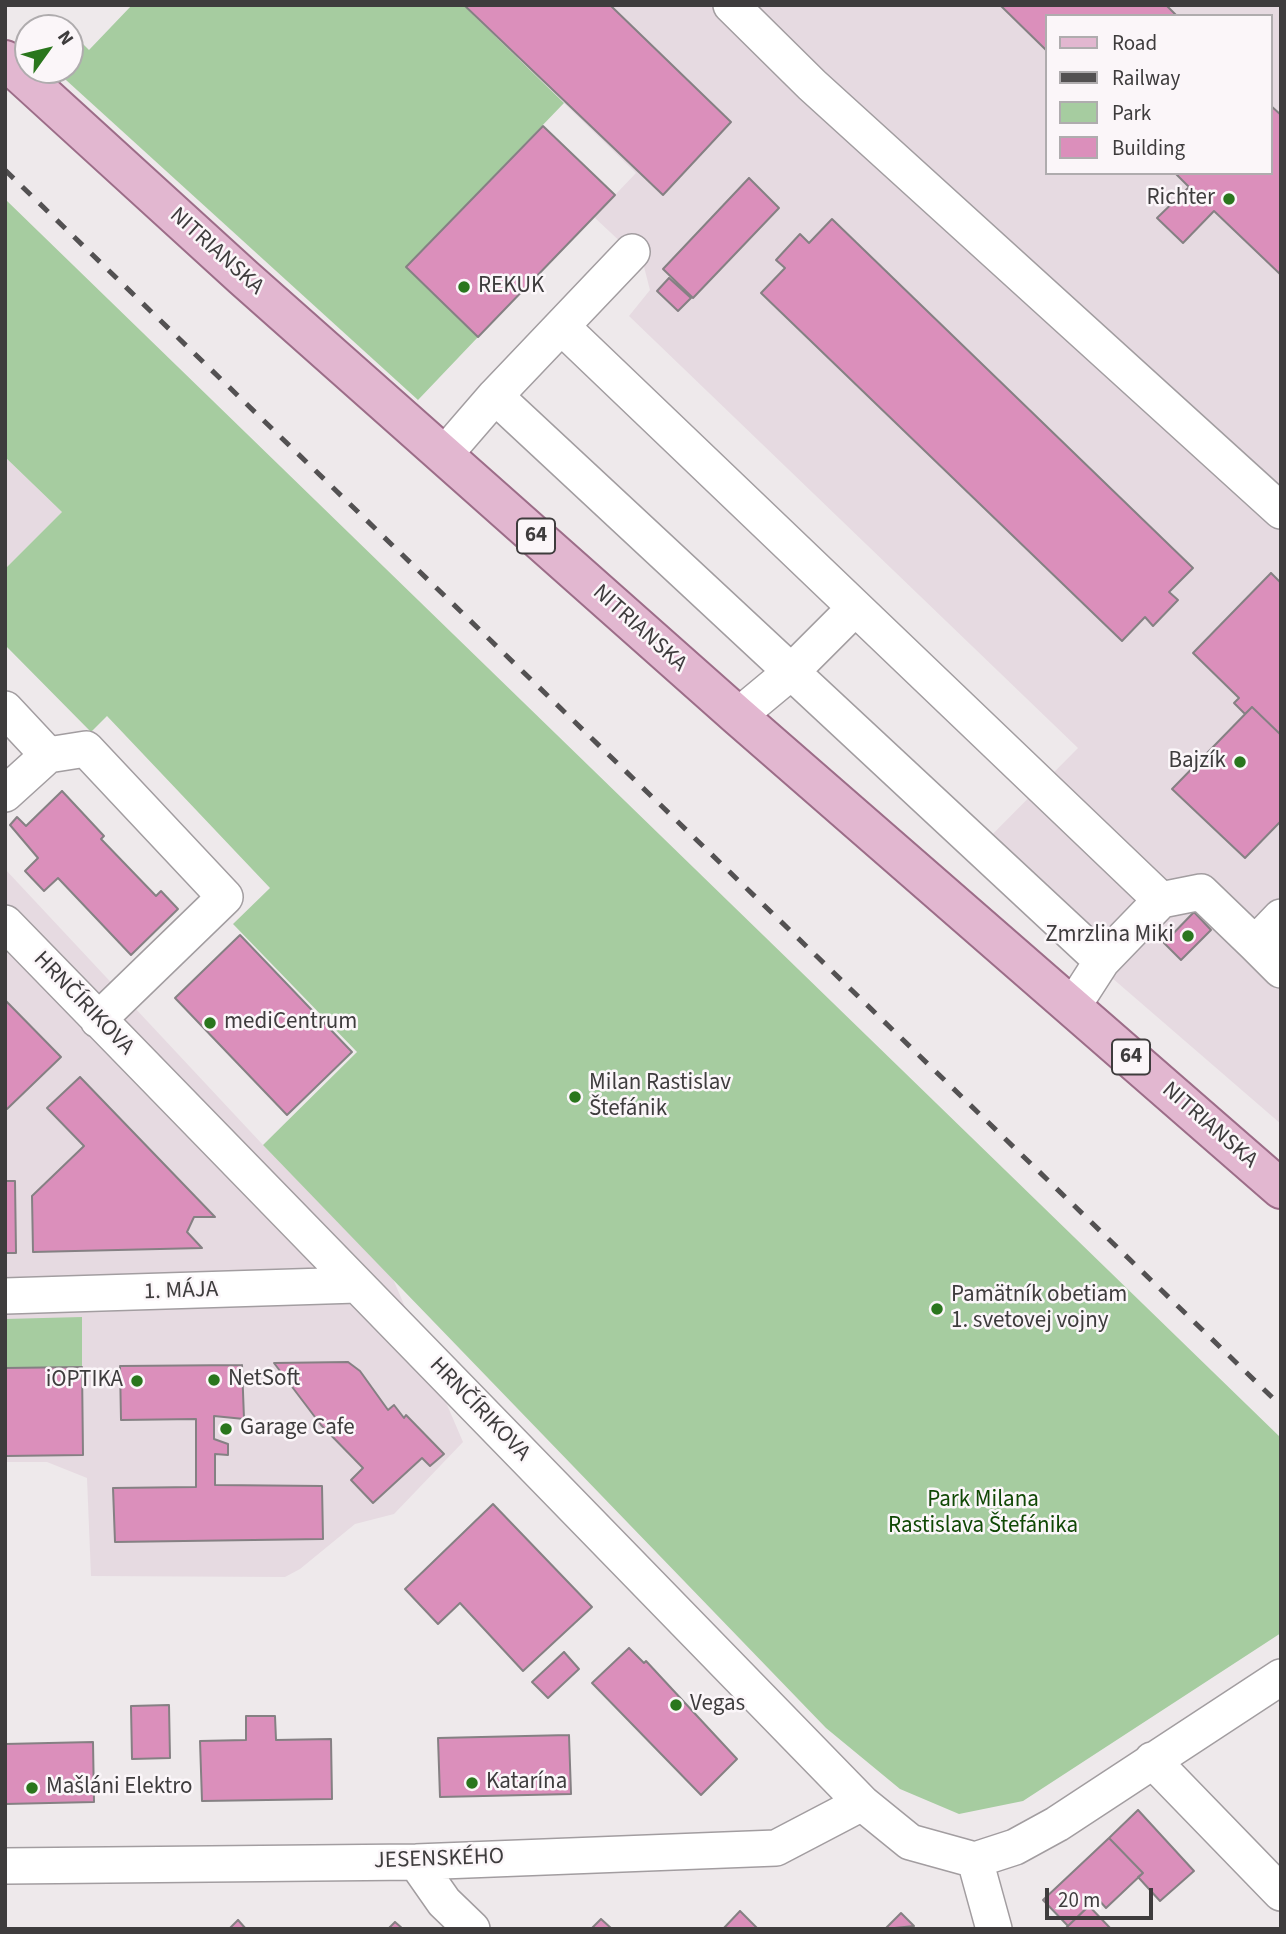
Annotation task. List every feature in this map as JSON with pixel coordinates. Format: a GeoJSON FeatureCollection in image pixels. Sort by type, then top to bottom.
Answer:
{"type":"FeatureCollection","features":[{"type":"Feature","properties":{"kind":"main road","name":"NITRIANSKA"},"geometry":{"type":"LineString","coordinates":[[5,60],[738,716],[1281,1189]]}},
{"type":"Feature","properties":{"kind":"street"},"geometry":{"type":"LineString","coordinates":[[731,5],[812,85],[1281,511]]}},
{"type":"Feature","properties":{"kind":"street"},"geometry":{"type":"LineString","coordinates":[[444,455],[495,396],[632,252]]}},
{"type":"Feature","properties":{"kind":"street"},"geometry":{"type":"LineString","coordinates":[[562,327],[1161,900]]}},
{"type":"Feature","properties":{"kind":"street"},"geometry":{"type":"LineString","coordinates":[[495,396],[1102,961]]}},
{"type":"Feature","properties":{"kind":"street"},"geometry":{"type":"LineString","coordinates":[[738,716],[791,672],[855,608]]}},
{"type":"Feature","properties":{"kind":"street"},"geometry":{"type":"LineString","coordinates":[[5,709],[48,755]]}},
{"type":"Feature","properties":{"kind":"street"},"geometry":{"type":"LineString","coordinates":[[5,794],[48,755],[86,749],[225,897],[98,1020]]}},
{"type":"Feature","properties":{"kind":"street"},"geometry":{"type":"LineString","coordinates":[[1073,1006],[1102,961],[1161,900],[1201,892],[1281,970]]}},
{"type":"Feature","properties":{"kind":"street"},"geometry":{"type":"LineString","coordinates":[[1255,944],[1281,918]]}},
{"type":"Feature","properties":{"kind":"street","name":"HRNČÍRIKOVA"},"geometry":{"type":"LineString","coordinates":[[5,923],[863,1803],[910,1842],[975,1860]]}},
{"type":"Feature","properties":{"kind":"street","name":"1. MÁJA"},"geometry":{"type":"LineString","coordinates":[[5,1296],[357,1285]]}},
{"type":"Feature","properties":{"kind":"street"},"geometry":{"type":"LineString","coordinates":[[994,1929],[975,1860],[1016,1847],[1047,1830],[1281,1677]]}},
{"type":"Feature","properties":{"kind":"street"},"geometry":{"type":"LineString","coordinates":[[1152,1760],[1281,1893]]}},
{"type":"Feature","properties":{"kind":"street","name":"JESENSKÉHO"},"geometry":{"type":"LineString","coordinates":[[5,1866],[416,1862],[776,1848],[863,1803]]}},
{"type":"Feature","properties":{"kind":"street"},"geometry":{"type":"LineString","coordinates":[[416,1862],[444,1902],[472,1929]]}},
{"type":"Feature","properties":{"kind":"shaded area"},"geometry":{"type":"Polygon","coordinates":[[[463,5],[1281,5],[1281,1124],[971,856],[1078,748],[629,316],[650,290],[643,263],[594,217],[636,173],[463,5]]]}},
{"type":"Feature","properties":{"kind":"shaded area"},"geometry":{"type":"Polygon","coordinates":[[[5,457],[62,512],[5,569],[5,457]]]}},
{"type":"Feature","properties":{"kind":"shaded area"},"geometry":{"type":"Polygon","coordinates":[[[5,869],[263,1145],[393,1279],[463,1442],[394,1514],[355,1524],[300,1569],[285,1577],[91,1576],[87,1478],[47,1462],[5,1462],[5,869]]]}},
{"type":"Feature","properties":{"kind":"green space"},"geometry":{"type":"Polygon","coordinates":[[[132,5],[463,5],[564,103],[407,266],[478,337],[418,400],[70,84],[84,84],[84,45],[89,50],[132,5]]]}},
{"type":"Feature","properties":{"kind":"green space","name":"Park Milana Rastislava Štefánika"},"geometry":{"type":"Polygon","coordinates":[[[5,199],[1281,1438],[1281,1633],[1023,1801],[959,1814],[900,1789],[826,1728],[263,1145],[357,1052],[233,924],[270,888],[107,716],[91,732],[5,645],[5,569],[62,512],[5,457],[5,199]]]}},
{"type":"Feature","properties":{"kind":"green space"},"geometry":{"type":"Polygon","coordinates":[[[82,1317],[82,1367],[5,1368],[5,1319],[82,1317]]]}},
{"type":"Feature","properties":{"kind":"building"},"geometry":{"type":"Polygon","coordinates":[[[464,5],[610,5],[731,122],[663,195],[464,5]]]}},
{"type":"Feature","properties":{"kind":"building"},"geometry":{"type":"Polygon","coordinates":[[[1000,5],[1166,5],[1175,14],[1044,14],[1044,48],[1000,5]]]}},
{"type":"Feature","properties":{"kind":"building","name":"Richter"},"geometry":{"type":"Polygon","coordinates":[[[1272,107],[1281,115],[1281,275],[1214,211],[1183,243],[1157,218],[1189,187],[1177,175],[1272,175],[1272,107]]]}},
{"type":"Feature","properties":{"kind":"building"},"geometry":{"type":"Polygon","coordinates":[[[543,126],[615,195],[478,337],[406,267],[543,126]]]}},
{"type":"Feature","properties":{"kind":"building"},"geometry":{"type":"Polygon","coordinates":[[[749,178],[779,208],[693,298],[663,269],[749,178]]]}},
{"type":"Feature","properties":{"kind":"building"},"geometry":{"type":"Polygon","coordinates":[[[832,219],[1193,568],[1169,592],[1178,600],[1153,626],[1145,617],[1122,641],[761,293],[785,268],[776,260],[800,234],[809,243],[832,219]]]}},
{"type":"Feature","properties":{"kind":"building"},"geometry":{"type":"Polygon","coordinates":[[[669,278],[691,298],[678,311],[657,291],[669,278]]]}},
{"type":"Feature","properties":{"kind":"building"},"geometry":{"type":"Polygon","coordinates":[[[1271,573],[1281,583],[1281,735],[1252,707],[1245,714],[1234,703],[1239,698],[1193,653],[1271,573]]]}},
{"type":"Feature","properties":{"kind":"building","name":"Bajzík"},"geometry":{"type":"Polygon","coordinates":[[[1252,707],[1281,735],[1281,821],[1245,858],[1172,789],[1252,707]]]}},
{"type":"Feature","properties":{"kind":"building"},"geometry":{"type":"Polygon","coordinates":[[[62,791],[104,836],[101,839],[156,896],[161,891],[178,909],[131,955],[58,878],[44,891],[25,871],[38,858],[10,825],[17,817],[26,826],[62,791]]]}},
{"type":"Feature","properties":{"kind":"building","name":"Zmrzlina Miki"},"geometry":{"type":"Polygon","coordinates":[[[1194,912],[1211,930],[1181,960],[1164,943],[1194,912]]]}},
{"type":"Feature","properties":{"kind":"building"},"geometry":{"type":"Polygon","coordinates":[[[240,935],[352,1052],[287,1115],[175,998],[240,935]]]}},
{"type":"Feature","properties":{"kind":"building"},"geometry":{"type":"Polygon","coordinates":[[[5,1000],[61,1057],[7,1109],[5,1107],[5,1000]]]}},
{"type":"Feature","properties":{"kind":"building"},"geometry":{"type":"Polygon","coordinates":[[[80,1077],[215,1217],[194,1217],[187,1232],[202,1248],[33,1252],[32,1196],[84,1146],[47,1108],[80,1077]]]}},
{"type":"Feature","properties":{"kind":"building"},"geometry":{"type":"Polygon","coordinates":[[[5,1181],[15,1181],[16,1253],[5,1253],[5,1181]]]}},
{"type":"Feature","properties":{"kind":"building"},"geometry":{"type":"Polygon","coordinates":[[[348,1362],[360,1371],[388,1410],[394,1405],[404,1418],[406,1415],[444,1454],[430,1466],[422,1458],[373,1503],[351,1480],[363,1468],[321,1425],[274,1363],[348,1362]]]}},
{"type":"Feature","properties":{"kind":"building"},"geometry":{"type":"Polygon","coordinates":[[[242,1365],[244,1419],[214,1416],[214,1439],[228,1444],[228,1455],[215,1454],[215,1485],[322,1486],[323,1539],[115,1542],[113,1488],[196,1487],[196,1419],[121,1420],[120,1366],[242,1365]]]}},
{"type":"Feature","properties":{"kind":"building"},"geometry":{"type":"Polygon","coordinates":[[[82,1367],[83,1455],[5,1456],[5,1368],[82,1367]]]}},
{"type":"Feature","properties":{"kind":"building"},"geometry":{"type":"Polygon","coordinates":[[[493,1504],[592,1607],[523,1671],[460,1603],[438,1624],[405,1589],[493,1504]]]}},
{"type":"Feature","properties":{"kind":"building"},"geometry":{"type":"Polygon","coordinates":[[[629,1648],[644,1663],[646,1661],[737,1759],[701,1795],[592,1683],[629,1648]]]}},
{"type":"Feature","properties":{"kind":"building"},"geometry":{"type":"Polygon","coordinates":[[[564,1652],[579,1669],[548,1698],[532,1682],[564,1652]]]}},
{"type":"Feature","properties":{"kind":"building"},"geometry":{"type":"Polygon","coordinates":[[[169,1705],[170,1758],[132,1759],[131,1706],[169,1705]]]}},
{"type":"Feature","properties":{"kind":"building"},"geometry":{"type":"Polygon","coordinates":[[[246,1716],[275,1716],[276,1740],[331,1739],[332,1799],[202,1801],[200,1741],[246,1740],[246,1716]]]}},
{"type":"Feature","properties":{"kind":"building"},"geometry":{"type":"Polygon","coordinates":[[[569,1735],[571,1794],[440,1797],[438,1738],[569,1735]]]}},
{"type":"Feature","properties":{"kind":"building"},"geometry":{"type":"Polygon","coordinates":[[[93,1742],[94,1802],[5,1804],[5,1744],[93,1742]]]}},
{"type":"Feature","properties":{"kind":"building"},"geometry":{"type":"Polygon","coordinates":[[[1138,1810],[1194,1871],[1160,1901],[1138,1877],[1143,1873],[1109,1838],[1138,1810]]]}},
{"type":"Feature","properties":{"kind":"building"},"geometry":{"type":"Polygon","coordinates":[[[1109,1838],[1143,1873],[1106,1908],[1097,1898],[1068,1926],[1043,1900],[1109,1838]]]}},
{"type":"Feature","properties":{"kind":"building"},"geometry":{"type":"Polygon","coordinates":[[[1089,1906],[1111,1929],[1065,1929],[1068,1926],[1089,1906]]]}},
{"type":"Feature","properties":{"kind":"building"},"geometry":{"type":"Polygon","coordinates":[[[740,1911],[757,1928],[762,1929],[723,1929],[740,1911]]]}},
{"type":"Feature","properties":{"kind":"building"},"geometry":{"type":"Polygon","coordinates":[[[901,1913],[914,1926],[885,1929],[901,1913]]]}},
{"type":"Feature","properties":{"kind":"building"},"geometry":{"type":"Polygon","coordinates":[[[601,1919],[612,1929],[591,1929],[601,1919]]]}},
{"type":"Feature","properties":{"kind":"building"},"geometry":{"type":"Polygon","coordinates":[[[238,1920],[246,1929],[229,1929],[238,1920]]]}},
{"type":"Feature","properties":{"kind":"building"},"geometry":{"type":"Polygon","coordinates":[[[395,1922],[403,1929],[388,1929],[395,1922]]]}},
{"type":"Feature","properties":{"kind":"railway"},"geometry":{"type":"LineString","coordinates":[[5,170],[1281,1406]]}},
{"type":"Feature","properties":{"kind":"place","name":"Richter"},"geometry":{"type":"Point","coordinates":[1229,199]}},
{"type":"Feature","properties":{"kind":"place","name":"REKUK"},"geometry":{"type":"Point","coordinates":[464,287]}},
{"type":"Feature","properties":{"kind":"place","name":"Bajzík"},"geometry":{"type":"Point","coordinates":[1240,762]}},
{"type":"Feature","properties":{"kind":"place","name":"Zmrzlina Miki"},"geometry":{"type":"Point","coordinates":[1188,936]}},
{"type":"Feature","properties":{"kind":"place","name":"mediCentrum"},"geometry":{"type":"Point","coordinates":[210,1023]}},
{"type":"Feature","properties":{"kind":"place","name":"Milan Rastislav Štefánik"},"geometry":{"type":"Point","coordinates":[575,1097]}},
{"type":"Feature","properties":{"kind":"place","name":"Pamätník obetiam 1. svetovej vojny"},"geometry":{"type":"Point","coordinates":[937,1309]}},
{"type":"Feature","properties":{"kind":"place","name":"NetSoft"},"geometry":{"type":"Point","coordinates":[214,1380]}},
{"type":"Feature","properties":{"kind":"place","name":"iOPTIKA"},"geometry":{"type":"Point","coordinates":[137,1381]}},
{"type":"Feature","properties":{"kind":"place","name":"Garage Cafe"},"geometry":{"type":"Point","coordinates":[226,1429]}},
{"type":"Feature","properties":{"kind":"place","name":"Vegas"},"geometry":{"type":"Point","coordinates":[676,1705]}},
{"type":"Feature","properties":{"kind":"place","name":"Katarína"},"geometry":{"type":"Point","coordinates":[472,1783]}},
{"type":"Feature","properties":{"kind":"place","name":"Mašláni Elektro"},"geometry":{"type":"Point","coordinates":[32,1788]}}]}
